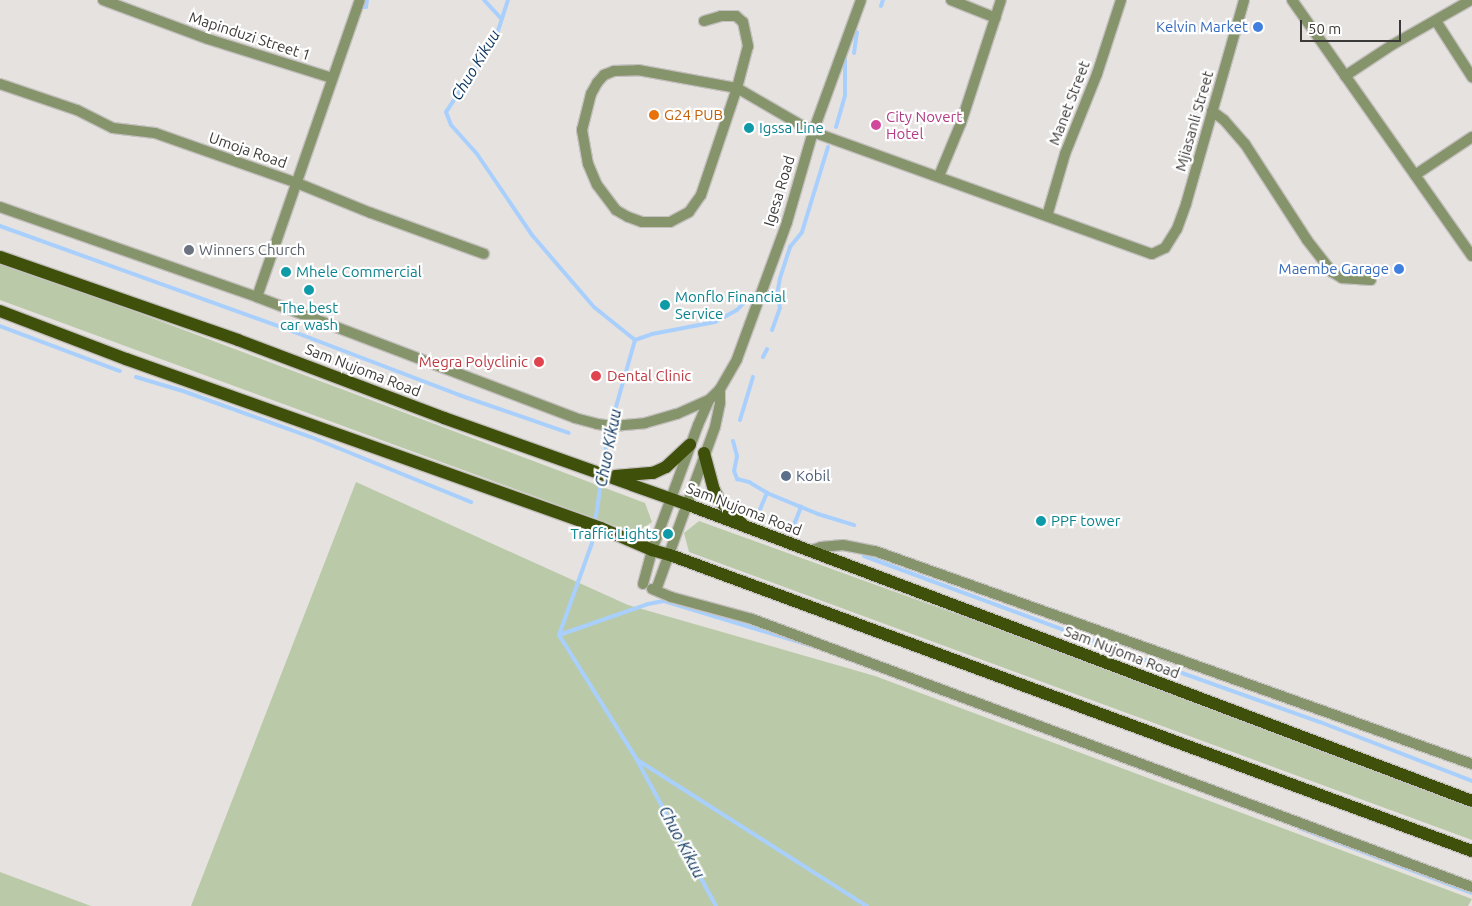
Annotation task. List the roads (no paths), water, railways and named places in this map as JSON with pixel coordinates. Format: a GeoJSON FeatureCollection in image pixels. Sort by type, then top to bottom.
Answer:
{"type":"FeatureCollection","features":[{"type":"Feature","properties":{"kind":"main road","name":"Sam Nujoma Road"},"geometry":{"type":"LineString","coordinates":[[0,257],[238,340],[607,477],[686,504],[750,530],[1472,801]]}},
{"type":"Feature","properties":{"kind":"main road"},"geometry":{"type":"LineString","coordinates":[[0,311],[126,359],[601,528],[652,550],[670,554],[1472,851]]}},
{"type":"Feature","properties":{"kind":"main road"},"geometry":{"type":"LineString","coordinates":[[607,477],[653,473],[666,467],[690,445]]}},
{"type":"Feature","properties":{"kind":"main road"},"geometry":{"type":"LineString","coordinates":[[704,453],[714,490],[719,500],[730,513],[750,530]]}},
{"type":"Feature","properties":{"kind":"street","name":"Mapinduzi Street 1"},"geometry":{"type":"LineString","coordinates":[[103,0],[208,39],[332,78]]}},
{"type":"Feature","properties":{"kind":"street"},"geometry":{"type":"LineString","coordinates":[[257,297],[360,0]]}},
{"type":"Feature","properties":{"kind":"street","name":"Igesa Road"},"geometry":{"type":"LineString","coordinates":[[650,588],[652,550],[670,499],[709,400],[720,389],[737,359],[784,232],[813,132],[861,0]]}},
{"type":"Feature","properties":{"kind":"street"},"geometry":{"type":"LineString","coordinates":[[952,0],[996,18]]}},
{"type":"Feature","properties":{"kind":"street"},"geometry":{"type":"LineString","coordinates":[[939,176],[960,122],[1002,0]]}},
{"type":"Feature","properties":{"kind":"street","name":"Manet Street"},"geometry":{"type":"LineString","coordinates":[[1047,216],[1065,154],[1097,74],[1121,0]]}},
{"type":"Feature","properties":{"kind":"street","name":"Mjiasanli Street"},"geometry":{"type":"LineString","coordinates":[[1047,216],[1152,254],[1166,248],[1186,204],[1244,0]]}},
{"type":"Feature","properties":{"kind":"street"},"geometry":{"type":"LineString","coordinates":[[1292,0],[1472,256]]}},
{"type":"Feature","properties":{"kind":"street"},"geometry":{"type":"LineString","coordinates":[[1345,76],[1392,45],[1471,0]]}},
{"type":"Feature","properties":{"kind":"street"},"geometry":{"type":"LineString","coordinates":[[704,20],[736,16],[743,22],[748,46],[737,88],[701,196],[689,212],[670,222],[642,222],[616,210],[605,198],[588,164],[582,130],[591,94],[604,75],[614,71],[638,70],[737,88],[813,132],[1047,216]]}},
{"type":"Feature","properties":{"kind":"street"},"geometry":{"type":"LineString","coordinates":[[1436,21],[1472,77]]}},
{"type":"Feature","properties":{"kind":"street","name":"Umoja Road"},"geometry":{"type":"LineString","coordinates":[[0,84],[77,110],[113,128],[155,133],[297,183],[371,213],[484,254]]}},
{"type":"Feature","properties":{"kind":"street"},"geometry":{"type":"LineString","coordinates":[[1212,111],[1224,120],[1245,144],[1307,240],[1332,272],[1342,278],[1371,280]]}},
{"type":"Feature","properties":{"kind":"street"},"geometry":{"type":"LineString","coordinates":[[1415,174],[1472,137]]}},
{"type":"Feature","properties":{"kind":"street"},"geometry":{"type":"LineString","coordinates":[[0,207],[257,297],[597,424],[613,426],[645,423],[677,414],[709,400]]}},
{"type":"Feature","properties":{"kind":"street","name":"Igesa Road"},"geometry":{"type":"LineString","coordinates":[[650,588],[670,554],[704,453],[715,427],[720,403],[720,389]]}},
{"type":"Feature","properties":{"kind":"street"},"geometry":{"type":"LineString","coordinates":[[808,551],[821,547],[843,545],[875,551],[1472,764]]}},
{"type":"Feature","properties":{"kind":"street"},"geometry":{"type":"LineString","coordinates":[[650,588],[658,593],[688,603],[752,619],[1472,887]]}},
{"type":"Feature","properties":{"kind":"waterway"},"geometry":{"type":"LineString","coordinates":[[359,6],[366,7],[367,0]]}},
{"type":"Feature","properties":{"kind":"waterway"},"geometry":{"type":"LineString","coordinates":[[484,0],[502,19]]}},
{"type":"Feature","properties":{"kind":"waterway","name":"Chuo Kikuu"},"geometry":{"type":"LineString","coordinates":[[508,0],[496,37],[446,112],[451,125],[477,154],[532,235],[594,307],[635,340],[608,435],[592,543],[559,635],[637,760],[716,906]]}},
{"type":"Feature","properties":{"kind":"waterway"},"geometry":{"type":"LineString","coordinates":[[881,6],[883,0]]}},
{"type":"Feature","properties":{"kind":"waterway"},"geometry":{"type":"LineString","coordinates":[[854,53],[857,32]]}},
{"type":"Feature","properties":{"kind":"waterway"},"geometry":{"type":"LineString","coordinates":[[836,127],[845,95],[845,57]]}},
{"type":"Feature","properties":{"kind":"waterway"},"geometry":{"type":"LineString","coordinates":[[772,330],[780,308],[777,295],[780,278],[790,247],[802,232],[828,147]]}},
{"type":"Feature","properties":{"kind":"waterway"},"geometry":{"type":"LineString","coordinates":[[0,226],[289,330],[459,395],[569,433]]}},
{"type":"Feature","properties":{"kind":"waterway"},"geometry":{"type":"LineString","coordinates":[[635,340],[652,334],[715,322],[737,310],[750,296]]}},
{"type":"Feature","properties":{"kind":"waterway"},"geometry":{"type":"LineString","coordinates":[[0,326],[120,371]]}},
{"type":"Feature","properties":{"kind":"waterway"},"geometry":{"type":"LineString","coordinates":[[763,357],[767,349]]}},
{"type":"Feature","properties":{"kind":"waterway"},"geometry":{"type":"LineString","coordinates":[[136,377],[183,391],[311,437],[471,502]]}},
{"type":"Feature","properties":{"kind":"waterway"},"geometry":{"type":"LineString","coordinates":[[740,420],[753,377]]}},
{"type":"Feature","properties":{"kind":"waterway"},"geometry":{"type":"LineString","coordinates":[[733,441],[737,456],[734,471],[737,479],[749,482],[767,493],[818,514],[854,525]]}},
{"type":"Feature","properties":{"kind":"waterway"},"geometry":{"type":"LineString","coordinates":[[758,514],[767,493]]}},
{"type":"Feature","properties":{"kind":"waterway"},"geometry":{"type":"LineString","coordinates":[[793,527],[801,507]]}},
{"type":"Feature","properties":{"kind":"waterway"},"geometry":{"type":"LineString","coordinates":[[864,556],[1123,652],[1320,722],[1472,781]]}},
{"type":"Feature","properties":{"kind":"waterway"},"geometry":{"type":"LineString","coordinates":[[559,635],[648,604],[664,601],[812,646]]}},
{"type":"Feature","properties":{"kind":"waterway"},"geometry":{"type":"LineString","coordinates":[[639,761],[867,906]]}},
{"type":"Feature","properties":{"kind":"waterway"},"geometry":{"type":"LineString","coordinates":[[1299,828],[1472,893]]}},
{"type":"Feature","properties":{"kind":"place","name":"Kelvin Market"},"geometry":{"type":"Point","coordinates":[1258,27]}},
{"type":"Feature","properties":{"kind":"place","name":"G24 PUB"},"geometry":{"type":"Point","coordinates":[654,115]}},
{"type":"Feature","properties":{"kind":"place","name":"City Novert Hotel"},"geometry":{"type":"Point","coordinates":[876,125]}},
{"type":"Feature","properties":{"kind":"place","name":"Igssa Line"},"geometry":{"type":"Point","coordinates":[749,128]}},
{"type":"Feature","properties":{"kind":"place","name":"Winners Church"},"geometry":{"type":"Point","coordinates":[189,250]}},
{"type":"Feature","properties":{"kind":"place","name":"Maembe Garage"},"geometry":{"type":"Point","coordinates":[1399,269]}},
{"type":"Feature","properties":{"kind":"place","name":"Mhele Commercial"},"geometry":{"type":"Point","coordinates":[286,272]}},
{"type":"Feature","properties":{"kind":"place","name":"The best car wash"},"geometry":{"type":"Point","coordinates":[309,290]}},
{"type":"Feature","properties":{"kind":"place","name":"Monflo Financial Service"},"geometry":{"type":"Point","coordinates":[665,305]}},
{"type":"Feature","properties":{"kind":"place","name":"Megra Polyclinic"},"geometry":{"type":"Point","coordinates":[539,362]}},
{"type":"Feature","properties":{"kind":"place","name":"Dental Clinic"},"geometry":{"type":"Point","coordinates":[596,376]}},
{"type":"Feature","properties":{"kind":"place","name":"Kobil"},"geometry":{"type":"Point","coordinates":[786,476]}},
{"type":"Feature","properties":{"kind":"place","name":"PPF tower"},"geometry":{"type":"Point","coordinates":[1041,521]}},
{"type":"Feature","properties":{"kind":"place","name":"Traffic Lights"},"geometry":{"type":"Point","coordinates":[668,534]}}]}
